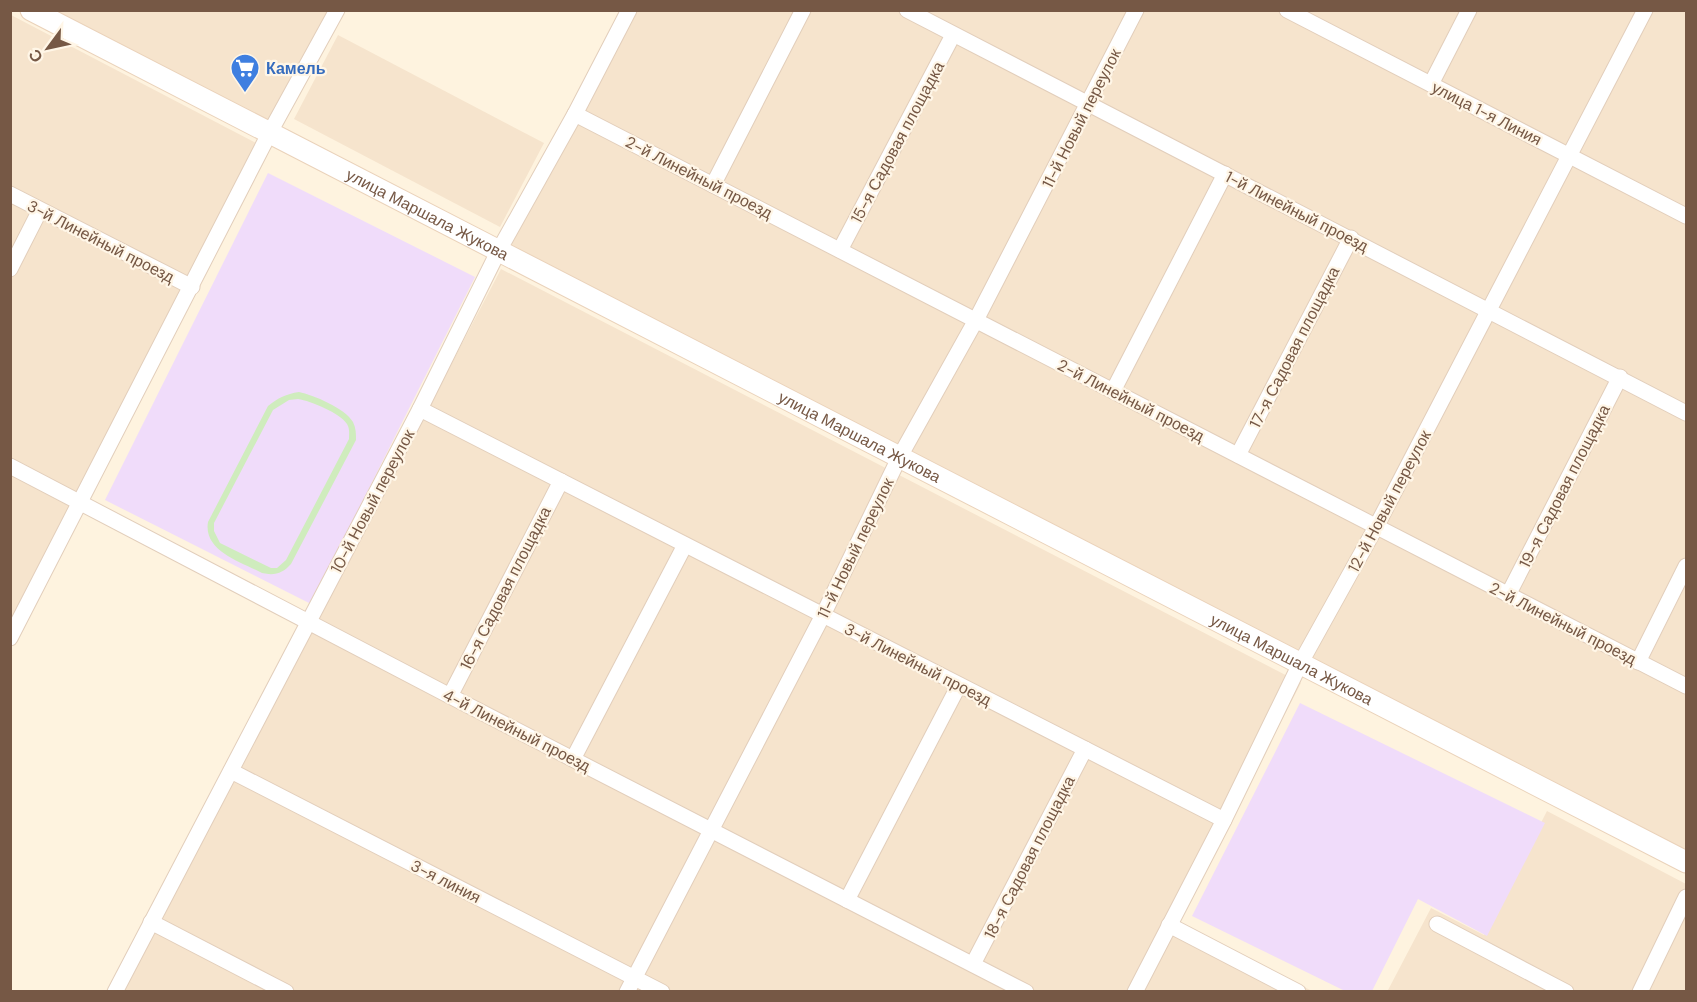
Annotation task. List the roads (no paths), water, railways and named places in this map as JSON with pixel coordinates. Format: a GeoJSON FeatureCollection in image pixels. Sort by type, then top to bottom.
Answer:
{"type":"FeatureCollection","features":[{"type":"Feature","properties":{"kind":"main road","name":"улица Маршала Жукова"},"geometry":{"type":"LineString","coordinates":[[31,10],[1686,862]]}},
{"type":"Feature","properties":{"kind":"street"},"geometry":{"type":"LineString","coordinates":[[10,638],[269,134],[338,10]]}},
{"type":"Feature","properties":{"kind":"street","name":"10-й Новый переулок"},"geometry":{"type":"LineString","coordinates":[[115,992],[420,409],[498,252],[575,114],[629,10]]}},
{"type":"Feature","properties":{"kind":"street"},"geometry":{"type":"LineString","coordinates":[[713,185],[803,10]]}},
{"type":"Feature","properties":{"kind":"street","name":"1-й Линейный проезд"},"geometry":{"type":"LineString","coordinates":[[907,10],[1686,413]]}},
{"type":"Feature","properties":{"kind":"street","name":"11-й Новый переулок"},"geometry":{"type":"LineString","coordinates":[[631,985],[823,615],[899,458],[976,320],[1136,10]]}},
{"type":"Feature","properties":{"kind":"street","name":"улица 1-я Линия"},"geometry":{"type":"LineString","coordinates":[[1287,10],[1308,15],[1431,84],[1686,216]]}},
{"type":"Feature","properties":{"kind":"street"},"geometry":{"type":"LineString","coordinates":[[1431,84],[1469,10]]}},
{"type":"Feature","properties":{"kind":"street","name":"12-й Новый переулок"},"geometry":{"type":"LineString","coordinates":[[1135,992],[1224,820],[1300,664],[1376,527],[1645,10]]}},
{"type":"Feature","properties":{"kind":"street","name":"15-я Садовая площадка"},"geometry":{"type":"LineString","coordinates":[[840,250],[953,35]]}},
{"type":"Feature","properties":{"kind":"street","name":"2-й Линейный проезд"},"geometry":{"type":"LineString","coordinates":[[575,114],[1686,686]]}},
{"type":"Feature","properties":{"kind":"street"},"geometry":{"type":"LineString","coordinates":[[1113,391],[1225,174]]}},
{"type":"Feature","properties":{"kind":"street","name":"3-й Линейный проезд"},"geometry":{"type":"LineString","coordinates":[[10,194],[192,287]]}},
{"type":"Feature","properties":{"kind":"street"},"geometry":{"type":"LineString","coordinates":[[10,269],[40,210]]}},
{"type":"Feature","properties":{"kind":"street","name":"17-я Садовая площадка"},"geometry":{"type":"LineString","coordinates":[[1238,455],[1351,238]]}},
{"type":"Feature","properties":{"kind":"street","name":"19-я Садовая площадка"},"geometry":{"type":"LineString","coordinates":[[1508,595],[1620,377]]}},
{"type":"Feature","properties":{"kind":"street","name":"3-й Линейный проезд"},"geometry":{"type":"LineString","coordinates":[[420,409],[1224,820]]}},
{"type":"Feature","properties":{"kind":"street","name":"4-й Линейный проезд"},"geometry":{"type":"LineString","coordinates":[[10,466],[308,623],[1026,992]]}},
{"type":"Feature","properties":{"kind":"street","name":"16-я Садовая площадка"},"geometry":{"type":"LineString","coordinates":[[450,696],[561,481]]}},
{"type":"Feature","properties":{"kind":"street"},"geometry":{"type":"LineString","coordinates":[[573,759],[685,545]]}},
{"type":"Feature","properties":{"kind":"street"},"geometry":{"type":"LineString","coordinates":[[1638,662],[1686,566]]}},
{"type":"Feature","properties":{"kind":"street"},"geometry":{"type":"LineString","coordinates":[[847,900],[959,685]]}},
{"type":"Feature","properties":{"kind":"street","name":"18-я Садовая площадка"},"geometry":{"type":"LineString","coordinates":[[973,964],[1085,749]]}},
{"type":"Feature","properties":{"kind":"street","name":"3-я линия"},"geometry":{"type":"LineString","coordinates":[[231,771],[631,985],[662,992]]}},
{"type":"Feature","properties":{"kind":"street"},"geometry":{"type":"LineString","coordinates":[[1640,992],[1686,897]]}},
{"type":"Feature","properties":{"kind":"street"},"geometry":{"type":"LineString","coordinates":[[151,922],[286,992]]}},
{"type":"Feature","properties":{"kind":"street"},"geometry":{"type":"LineString","coordinates":[[1437,924],[1566,992]]}},
{"type":"Feature","properties":{"kind":"street"},"geometry":{"type":"LineString","coordinates":[[1169,925],[1298,992]]}},
{"type":"Feature","properties":{"kind":"place","name":"Камель"},"geometry":{"type":"Point","coordinates":[245,94]}}]}
